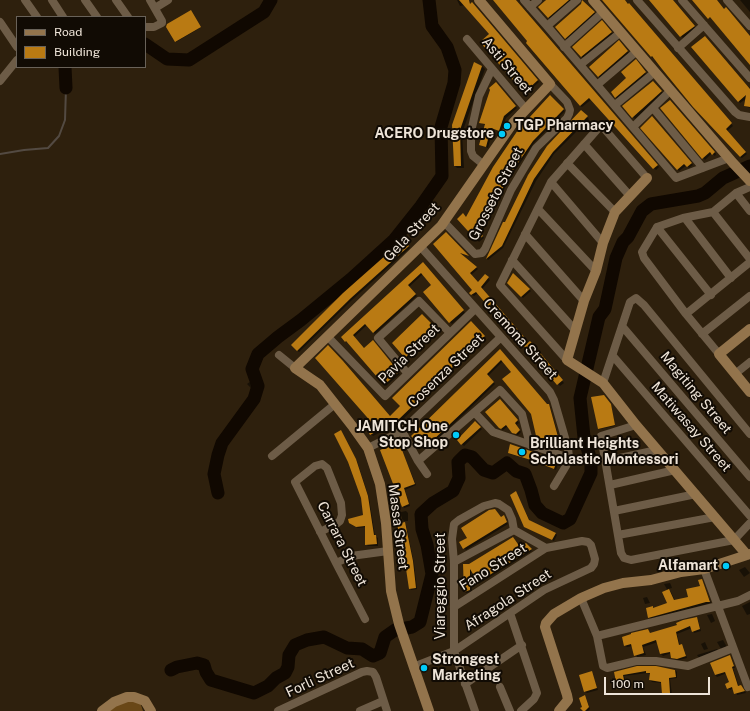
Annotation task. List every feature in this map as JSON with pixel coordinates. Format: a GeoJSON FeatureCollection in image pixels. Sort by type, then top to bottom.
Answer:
{"type":"FeatureCollection","features":[{"type":"Feature","properties":{"kind":"street"},"geometry":{"type":"LineString","coordinates":[[25,0],[36,16]]}},
{"type":"Feature","properties":{"kind":"street"},"geometry":{"type":"LineString","coordinates":[[52,0],[62,16]]}},
{"type":"Feature","properties":{"kind":"street"},"geometry":{"type":"LineString","coordinates":[[85,0],[96,16]]}},
{"type":"Feature","properties":{"kind":"street"},"geometry":{"type":"LineString","coordinates":[[116,0],[127,16]]}},
{"type":"Feature","properties":{"kind":"street"},"geometry":{"type":"LineString","coordinates":[[146,27],[154,27],[162,23],[161,18],[150,0]]}},
{"type":"Feature","properties":{"kind":"street"},"geometry":{"type":"LineString","coordinates":[[155,8],[168,0]]}},
{"type":"Feature","properties":{"kind":"street","name":"Grosseto Street"},"geometry":{"type":"LineString","coordinates":[[444,222],[475,254],[482,253],[511,190],[536,148],[566,118],[570,110],[567,102],[479,0]]}},
{"type":"Feature","properties":{"kind":"street"},"geometry":{"type":"LineString","coordinates":[[524,0],[676,178],[703,168],[731,161]]}},
{"type":"Feature","properties":{"kind":"street"},"geometry":{"type":"LineString","coordinates":[[530,7],[538,0]]}},
{"type":"Feature","properties":{"kind":"street"},"geometry":{"type":"LineString","coordinates":[[547,26],[577,0]]}},
{"type":"Feature","properties":{"kind":"street"},"geometry":{"type":"LineString","coordinates":[[593,0],[731,161],[750,181]]}},
{"type":"Feature","properties":{"kind":"street"},"geometry":{"type":"LineString","coordinates":[[637,0],[735,112],[739,115],[750,117]]}},
{"type":"Feature","properties":{"kind":"street"},"geometry":{"type":"LineString","coordinates":[[682,0],[750,78]]}},
{"type":"Feature","properties":{"kind":"street"},"geometry":{"type":"LineString","coordinates":[[727,0],[750,26]]}},
{"type":"Feature","properties":{"kind":"street"},"geometry":{"type":"LineString","coordinates":[[564,47],[603,12]]}},
{"type":"Feature","properties":{"kind":"street"},"geometry":{"type":"LineString","coordinates":[[0,22],[16,46]]}},
{"type":"Feature","properties":{"kind":"street"},"geometry":{"type":"LineString","coordinates":[[678,48],[704,25]]}},
{"type":"Feature","properties":{"kind":"street"},"geometry":{"type":"LineString","coordinates":[[580,65],[621,32]]}},
{"type":"Feature","properties":{"kind":"street","name":"Asti Street"},"geometry":{"type":"LineString","coordinates":[[467,40],[526,109]]}},
{"type":"Feature","properties":{"kind":"street"},"geometry":{"type":"LineString","coordinates":[[597,85],[638,51]]}},
{"type":"Feature","properties":{"kind":"street"},"geometry":{"type":"LineString","coordinates":[[0,81],[16,61]]}},
{"type":"Feature","properties":{"kind":"street"},"geometry":{"type":"LineString","coordinates":[[484,164],[473,156],[471,151],[471,132],[475,108],[479,96],[492,69]]}},
{"type":"Feature","properties":{"kind":"street"},"geometry":{"type":"LineString","coordinates":[[615,105],[655,72]]}},
{"type":"Feature","properties":{"kind":"street","name":"Gela Street"},"geometry":{"type":"LineString","coordinates":[[295,368],[444,222],[513,123],[550,84]]}},
{"type":"Feature","properties":{"kind":"street"},"geometry":{"type":"LineString","coordinates":[[632,127],[671,90]]}},
{"type":"Feature","properties":{"kind":"street"},"geometry":{"type":"LineString","coordinates":[[653,108],[703,168]]}},
{"type":"Feature","properties":{"kind":"street"},"geometry":{"type":"LineString","coordinates":[[559,711],[568,700],[545,627],[546,623],[554,614],[581,598],[598,590],[614,585],[651,580],[681,572],[704,569],[749,554],[734,540],[657,450],[603,383],[567,360],[500,285],[551,182],[601,125],[647,178],[615,212],[584,301],[567,360]]}},
{"type":"Feature","properties":{"kind":"street"},"geometry":{"type":"LineString","coordinates":[[584,144],[630,196]]}},
{"type":"Feature","properties":{"kind":"street"},"geometry":{"type":"LineString","coordinates":[[567,163],[615,212]]}},
{"type":"Feature","properties":{"kind":"street"},"geometry":{"type":"LineString","coordinates":[[551,182],[603,243]]}},
{"type":"Feature","properties":{"kind":"street"},"geometry":{"type":"LineString","coordinates":[[750,187],[736,193],[714,212],[685,218],[656,227],[642,252],[644,258],[686,314],[750,392]]}},
{"type":"Feature","properties":{"kind":"street"},"geometry":{"type":"LineString","coordinates":[[736,193],[750,212]]}},
{"type":"Feature","properties":{"kind":"street"},"geometry":{"type":"LineString","coordinates":[[538,209],[596,270]]}},
{"type":"Feature","properties":{"kind":"street"},"geometry":{"type":"LineString","coordinates":[[714,212],[750,259]]}},
{"type":"Feature","properties":{"kind":"street"},"geometry":{"type":"LineString","coordinates":[[685,218],[731,278]]}},
{"type":"Feature","properties":{"kind":"street"},"geometry":{"type":"LineString","coordinates":[[656,227],[711,295]]}},
{"type":"Feature","properties":{"kind":"street"},"geometry":{"type":"LineString","coordinates":[[525,234],[584,301]]}},
{"type":"Feature","properties":{"kind":"street","name":"Cremona Street"},"geometry":{"type":"LineString","coordinates":[[420,246],[550,392],[554,400],[568,448],[569,458]]}},
{"type":"Feature","properties":{"kind":"street"},"geometry":{"type":"LineString","coordinates":[[512,260],[575,330]]}},
{"type":"Feature","properties":{"kind":"street"},"geometry":{"type":"LineString","coordinates":[[686,314],[750,262]]}},
{"type":"Feature","properties":{"kind":"street"},"geometry":{"type":"LineString","coordinates":[[702,334],[750,296]]}},
{"type":"Feature","properties":{"kind":"street"},"geometry":{"type":"LineString","coordinates":[[603,383],[630,302],[636,298],[644,305],[750,434]]}},
{"type":"Feature","properties":{"kind":"street"},"geometry":{"type":"LineString","coordinates":[[408,374],[378,338],[419,301],[450,333]]}},
{"type":"Feature","properties":{"kind":"street","name":"Pavia Street"},"geometry":{"type":"LineString","coordinates":[[328,337],[385,396],[475,309]]}},
{"type":"Feature","properties":{"kind":"street","name":"Magiting Street"},"geometry":{"type":"LineString","coordinates":[[622,326],[750,477]]}},
{"type":"Feature","properties":{"kind":"street"},"geometry":{"type":"LineString","coordinates":[[719,354],[750,329]]}},
{"type":"Feature","properties":{"kind":"street","name":"Cosenza Street"},"geometry":{"type":"LineString","coordinates":[[368,448],[402,432],[501,336]]}},
{"type":"Feature","properties":{"kind":"street","name":"Massa Street"},"geometry":{"type":"LineString","coordinates":[[279,355],[320,385],[353,426],[368,448],[380,484],[386,524],[391,591],[400,628],[429,711]]}},
{"type":"Feature","properties":{"kind":"street","name":"Matiwasay Street"},"geometry":{"type":"LineString","coordinates":[[613,356],[750,516]]}},
{"type":"Feature","properties":{"kind":"street"},"geometry":{"type":"LineString","coordinates":[[735,374],[750,362]]}},
{"type":"Feature","properties":{"kind":"street"},"geometry":{"type":"LineString","coordinates":[[418,461],[500,390],[522,414],[530,445]]}},
{"type":"Feature","properties":{"kind":"street"},"geometry":{"type":"LineString","coordinates":[[272,456],[335,404]]}},
{"type":"Feature","properties":{"kind":"street"},"geometry":{"type":"LineString","coordinates":[[475,413],[493,432],[569,458],[554,486]]}},
{"type":"Feature","properties":{"kind":"street"},"geometry":{"type":"LineString","coordinates":[[636,425],[601,436],[621,553],[624,558],[631,560],[734,540],[750,523]]}},
{"type":"Feature","properties":{"kind":"street"},"geometry":{"type":"LineString","coordinates":[[402,432],[427,474]]}},
{"type":"Feature","properties":{"kind":"street"},"geometry":{"type":"LineString","coordinates":[[606,461],[657,450]]}},
{"type":"Feature","properties":{"kind":"street","name":"Carrara Street"},"geometry":{"type":"LineString","coordinates":[[320,532],[336,524],[340,521],[342,516],[341,503],[327,468],[325,465],[319,464],[295,482],[320,532],[365,619]]}},
{"type":"Feature","properties":{"kind":"street"},"geometry":{"type":"LineString","coordinates":[[610,485],[675,470]]}},
{"type":"Feature","properties":{"kind":"street"},"geometry":{"type":"LineString","coordinates":[[614,511],[696,494]]}},
{"type":"Feature","properties":{"kind":"street","name":"Viareggio Street"},"geometry":{"type":"LineString","coordinates":[[475,711],[454,651],[454,562],[452,539],[454,524],[471,512],[489,504],[499,504],[508,510],[512,519],[514,530]]}},
{"type":"Feature","properties":{"kind":"street"},"geometry":{"type":"LineString","coordinates":[[618,535],[715,517]]}},
{"type":"Feature","properties":{"kind":"street"},"geometry":{"type":"LineString","coordinates":[[454,562],[514,530],[546,548]]}},
{"type":"Feature","properties":{"kind":"street","name":"Afragola Street"},"geometry":{"type":"LineString","coordinates":[[413,667],[454,651],[544,590],[586,571],[594,564],[594,551],[588,542],[582,541],[546,548]]}},
{"type":"Feature","properties":{"kind":"street","name":"Fano Street"},"geometry":{"type":"LineString","coordinates":[[454,607],[546,548]]}},
{"type":"Feature","properties":{"kind":"street"},"geometry":{"type":"LineString","coordinates":[[336,563],[351,556],[388,551]]}},
{"type":"Feature","properties":{"kind":"street"},"geometry":{"type":"LineString","coordinates":[[704,569],[748,687]]}},
{"type":"Feature","properties":{"kind":"street"},"geometry":{"type":"LineString","coordinates":[[597,636],[738,601],[750,595]]}},
{"type":"Feature","properties":{"kind":"street"},"geometry":{"type":"LineString","coordinates":[[581,598],[597,636],[603,666],[607,668],[636,662],[656,661],[688,666],[733,648]]}},
{"type":"Feature","properties":{"kind":"street"},"geometry":{"type":"LineString","coordinates":[[510,613],[537,693],[534,699],[521,711]]}},
{"type":"Feature","properties":{"kind":"street"},"geometry":{"type":"LineString","coordinates":[[465,684],[522,645]]}},
{"type":"Feature","properties":{"kind":"street","name":"Forli Street"},"geometry":{"type":"LineString","coordinates":[[278,711],[362,672],[373,672],[378,682],[383,701]]}},
{"type":"Feature","properties":{"kind":"street"},"geometry":{"type":"LineString","coordinates":[[500,687],[510,711]]}},
{"type":"Feature","properties":{"kind":"street"},"geometry":{"type":"LineString","coordinates":[[102,711],[114,702],[127,697],[134,697],[145,701],[151,711]]}},
{"type":"Feature","properties":{"kind":"street"},"geometry":{"type":"LineString","coordinates":[[360,711],[383,701],[387,711]]}},
{"type":"Feature","properties":{"kind":"shaded area"},"geometry":{"type":"Polygon","coordinates":[[[123,698],[140,702],[143,711],[107,711],[123,698]]]}},
{"type":"Feature","properties":{"kind":"building"},"geometry":{"type":"Polygon","coordinates":[[[459,0],[469,0],[470,4],[472,2],[538,80],[524,93],[480,42],[489,34],[459,0]]]}},
{"type":"Feature","properties":{"kind":"building"},"geometry":{"type":"Polygon","coordinates":[[[493,0],[516,0],[658,165],[653,169],[589,98],[580,106],[526,43],[527,41],[493,0]]]}},
{"type":"Feature","properties":{"kind":"building"},"geometry":{"type":"Polygon","coordinates":[[[546,0],[569,0],[548,18],[538,7],[546,0]]]}},
{"type":"Feature","properties":{"kind":"building"},"geometry":{"type":"Polygon","coordinates":[[[582,0],[595,12],[565,39],[555,27],[581,4],[582,0]]]}},
{"type":"Feature","properties":{"kind":"building"},"geometry":{"type":"Polygon","coordinates":[[[602,0],[625,0],[628,4],[629,3],[732,123],[726,129],[746,152],[740,157],[693,107],[652,56],[651,57],[602,0]]]}},
{"type":"Feature","properties":{"kind":"building"},"geometry":{"type":"Polygon","coordinates":[[[649,0],[673,0],[695,26],[680,37],[649,0]]]}},
{"type":"Feature","properties":{"kind":"building"},"geometry":{"type":"Polygon","coordinates":[[[692,0],[717,0],[724,9],[726,7],[750,36],[750,65],[710,17],[708,19],[692,0]]]}},
{"type":"Feature","properties":{"kind":"building"},"geometry":{"type":"Polygon","coordinates":[[[191,10],[201,27],[175,42],[166,27],[167,24],[191,10]]]}},
{"type":"Feature","properties":{"kind":"building"},"geometry":{"type":"Polygon","coordinates":[[[602,20],[612,32],[581,57],[572,47],[602,20]]]}},
{"type":"Feature","properties":{"kind":"building"},"geometry":{"type":"Polygon","coordinates":[[[705,36],[750,89],[750,107],[744,106],[746,95],[738,102],[691,47],[705,36]]]}},
{"type":"Feature","properties":{"kind":"building"},"geometry":{"type":"Polygon","coordinates":[[[619,40],[628,51],[598,77],[589,67],[619,40]]]}},
{"type":"Feature","properties":{"kind":"building"},"geometry":{"type":"Polygon","coordinates":[[[636,59],[646,72],[615,98],[611,92],[626,78],[621,72],[636,59]]]}},
{"type":"Feature","properties":{"kind":"building"},"geometry":{"type":"Polygon","coordinates":[[[474,62],[482,66],[460,130],[461,166],[454,166],[452,125],[474,62]]]}},
{"type":"Feature","properties":{"kind":"building"},"geometry":{"type":"Polygon","coordinates":[[[653,81],[662,91],[632,118],[622,106],[653,81]]]}},
{"type":"Feature","properties":{"kind":"building"},"geometry":{"type":"Polygon","coordinates":[[[496,82],[516,106],[504,116],[499,131],[491,128],[486,147],[479,145],[485,124],[479,123],[490,90],[489,88],[496,82]]]}},
{"type":"Feature","properties":{"kind":"building"},"geometry":{"type":"Polygon","coordinates":[[[550,95],[564,109],[533,141],[509,176],[480,232],[483,236],[477,241],[457,219],[463,213],[466,217],[493,167],[518,130],[550,95]]]}},
{"type":"Feature","properties":{"kind":"building"},"geometry":{"type":"Polygon","coordinates":[[[670,100],[715,152],[712,155],[710,152],[702,159],[660,108],[670,100]]]}},
{"type":"Feature","properties":{"kind":"building"},"geometry":{"type":"Polygon","coordinates":[[[581,110],[588,116],[553,152],[534,179],[502,246],[486,259],[503,222],[505,222],[528,175],[547,146],[581,110]]]}},
{"type":"Feature","properties":{"kind":"building"},"geometry":{"type":"Polygon","coordinates":[[[652,116],[692,163],[687,167],[684,164],[677,170],[640,128],[652,116]]]}},
{"type":"Feature","properties":{"kind":"building"},"geometry":{"type":"Polygon","coordinates":[[[446,232],[469,256],[460,253],[477,267],[470,273],[478,282],[485,274],[489,277],[481,287],[526,339],[520,344],[476,292],[471,295],[469,293],[472,290],[433,244],[446,232]]]}},
{"type":"Feature","properties":{"kind":"building"},"geometry":{"type":"Polygon","coordinates":[[[404,239],[409,246],[351,298],[297,351],[291,345],[343,293],[404,239]]]}},
{"type":"Feature","properties":{"kind":"building"},"geometry":{"type":"Polygon","coordinates":[[[423,262],[464,310],[449,323],[423,292],[431,285],[421,273],[408,285],[416,294],[373,333],[365,324],[353,335],[364,348],[373,340],[399,372],[384,385],[341,337],[423,262]]]}},
{"type":"Feature","properties":{"kind":"building"},"geometry":{"type":"Polygon","coordinates":[[[513,273],[530,289],[521,297],[507,283],[513,273]]]}},
{"type":"Feature","properties":{"kind":"building"},"geometry":{"type":"Polygon","coordinates":[[[422,314],[436,328],[405,358],[392,343],[422,314]]]}},
{"type":"Feature","properties":{"kind":"building"},"geometry":{"type":"Polygon","coordinates":[[[471,321],[485,336],[396,422],[395,421],[370,435],[366,427],[373,424],[315,358],[328,345],[390,416],[400,406],[392,398],[471,321]]]}},
{"type":"Feature","properties":{"kind":"building"},"geometry":{"type":"Polygon","coordinates":[[[530,341],[563,380],[557,385],[524,346],[530,341]]]}},
{"type":"Feature","properties":{"kind":"building"},"geometry":{"type":"Polygon","coordinates":[[[500,349],[547,404],[549,404],[560,444],[551,446],[549,437],[537,440],[531,414],[502,379],[511,372],[501,360],[487,374],[494,382],[430,443],[423,436],[417,442],[411,436],[500,349]]]}},
{"type":"Feature","properties":{"kind":"building"},"geometry":{"type":"Polygon","coordinates":[[[604,395],[611,404],[615,425],[598,429],[591,397],[604,395]]]}},
{"type":"Feature","properties":{"kind":"building"},"geometry":{"type":"Polygon","coordinates":[[[500,399],[518,420],[515,423],[520,430],[516,434],[512,433],[506,425],[501,429],[499,428],[485,412],[500,399]]]}},
{"type":"Feature","properties":{"kind":"building"},"geometry":{"type":"Polygon","coordinates":[[[475,421],[481,427],[461,445],[457,440],[475,421]]]}},
{"type":"Feature","properties":{"kind":"building"},"geometry":{"type":"Polygon","coordinates":[[[341,430],[356,459],[368,496],[374,535],[376,535],[377,544],[365,545],[365,526],[356,527],[349,523],[348,519],[363,515],[361,498],[348,462],[334,434],[341,430]]]}},
{"type":"Feature","properties":{"kind":"building"},"geometry":{"type":"Polygon","coordinates":[[[399,442],[415,484],[404,488],[409,504],[402,507],[380,450],[399,442]]]}},
{"type":"Feature","properties":{"kind":"building"},"geometry":{"type":"Polygon","coordinates":[[[510,444],[557,460],[554,469],[508,453],[510,444]]]}},
{"type":"Feature","properties":{"kind":"building"},"geometry":{"type":"Polygon","coordinates":[[[516,491],[529,520],[556,533],[552,540],[524,527],[510,495],[516,491]]]}},
{"type":"Feature","properties":{"kind":"building"},"geometry":{"type":"Polygon","coordinates":[[[495,509],[501,517],[504,515],[507,522],[463,549],[459,542],[467,538],[461,528],[489,510],[495,509]]]}},
{"type":"Feature","properties":{"kind":"building"},"geometry":{"type":"Polygon","coordinates":[[[405,522],[413,561],[416,588],[409,589],[397,524],[405,522]]]}},
{"type":"Feature","properties":{"kind":"building"},"geometry":{"type":"Polygon","coordinates":[[[513,537],[520,547],[526,543],[532,549],[478,582],[470,569],[470,590],[464,592],[463,564],[469,564],[513,537]]]}},
{"type":"Feature","properties":{"kind":"building"},"geometry":{"type":"Polygon","coordinates":[[[702,579],[710,602],[648,618],[646,608],[653,606],[653,608],[667,603],[662,592],[669,589],[674,600],[688,597],[686,589],[700,586],[698,580],[702,579]]]}},
{"type":"Feature","properties":{"kind":"building"},"geometry":{"type":"Polygon","coordinates":[[[697,617],[700,629],[692,632],[690,626],[676,632],[679,645],[682,644],[686,656],[677,659],[671,658],[670,652],[660,654],[656,640],[642,645],[644,653],[634,656],[631,644],[624,646],[622,637],[631,633],[648,629],[650,633],[677,625],[676,623],[683,620],[697,617]]]}},
{"type":"Feature","properties":{"kind":"building"},"geometry":{"type":"Polygon","coordinates":[[[730,655],[738,686],[741,685],[745,691],[734,694],[732,687],[727,689],[725,684],[729,682],[725,672],[715,675],[710,663],[730,655]]]}},
{"type":"Feature","properties":{"kind":"building"},"geometry":{"type":"Polygon","coordinates":[[[637,666],[656,666],[675,670],[676,677],[669,678],[670,693],[662,694],[661,682],[649,680],[650,673],[646,673],[646,671],[623,675],[624,680],[616,682],[614,672],[637,666]]]}},
{"type":"Feature","properties":{"kind":"building"},"geometry":{"type":"Polygon","coordinates":[[[592,671],[597,688],[584,692],[579,675],[592,671]]]}},
{"type":"Feature","properties":{"kind":"building"},"geometry":{"type":"Polygon","coordinates":[[[585,695],[589,707],[583,711],[580,708],[582,707],[579,698],[585,695]]]}},
{"type":"Feature","properties":{"kind":"waterway"},"geometry":{"type":"LineString","coordinates":[[146,45],[167,59],[189,60],[264,12],[271,0]]}},
{"type":"Feature","properties":{"kind":"waterway"},"geometry":{"type":"LineString","coordinates":[[218,493],[214,474],[218,455],[222,443],[254,399],[258,386],[252,369],[258,354],[351,279],[394,240],[442,176],[441,127],[454,83],[455,70],[447,47],[432,26],[429,0]]}},
{"type":"Feature","properties":{"kind":"waterway"},"geometry":{"type":"LineString","coordinates":[[65,68],[66,88]]}},
{"type":"Feature","properties":{"kind":"waterway"},"geometry":{"type":"LineString","coordinates":[[0,154],[48,148],[59,136],[65,120],[66,88]]}},
{"type":"Feature","properties":{"kind":"waterway"},"geometry":{"type":"LineString","coordinates":[[171,670],[177,667],[197,663],[204,665],[211,680],[254,693],[268,686],[276,678],[285,673],[288,667],[289,655],[295,645],[307,640],[324,637],[347,648],[362,649],[373,656],[380,653],[385,637],[395,630],[412,627],[420,622],[432,574],[427,545],[422,529],[421,514],[433,503],[453,491],[459,478],[458,462],[465,455],[472,457],[484,470],[493,473],[507,463],[516,471],[525,474],[535,505],[542,513],[563,523],[570,519],[591,473],[591,461],[584,437],[580,398],[599,317],[605,309],[616,258],[623,242],[628,237],[642,211],[651,204],[698,196],[705,193],[723,178],[750,166]]}},
{"type":"Feature","properties":{"kind":"place","name":"TGP Pharmacy"},"geometry":{"type":"Point","coordinates":[507,126]}},
{"type":"Feature","properties":{"kind":"place","name":"ACERO Drugstore"},"geometry":{"type":"Point","coordinates":[502,134]}},
{"type":"Feature","properties":{"kind":"place","name":"JAMITCH One Stop Shop"},"geometry":{"type":"Point","coordinates":[456,435]}},
{"type":"Feature","properties":{"kind":"place","name":"Brilliant Heights Scholastic Montessori"},"geometry":{"type":"Point","coordinates":[522,452]}},
{"type":"Feature","properties":{"kind":"place","name":"Alfamart"},"geometry":{"type":"Point","coordinates":[726,566]}},
{"type":"Feature","properties":{"kind":"place","name":"Strongest Marketing"},"geometry":{"type":"Point","coordinates":[424,668]}}]}
